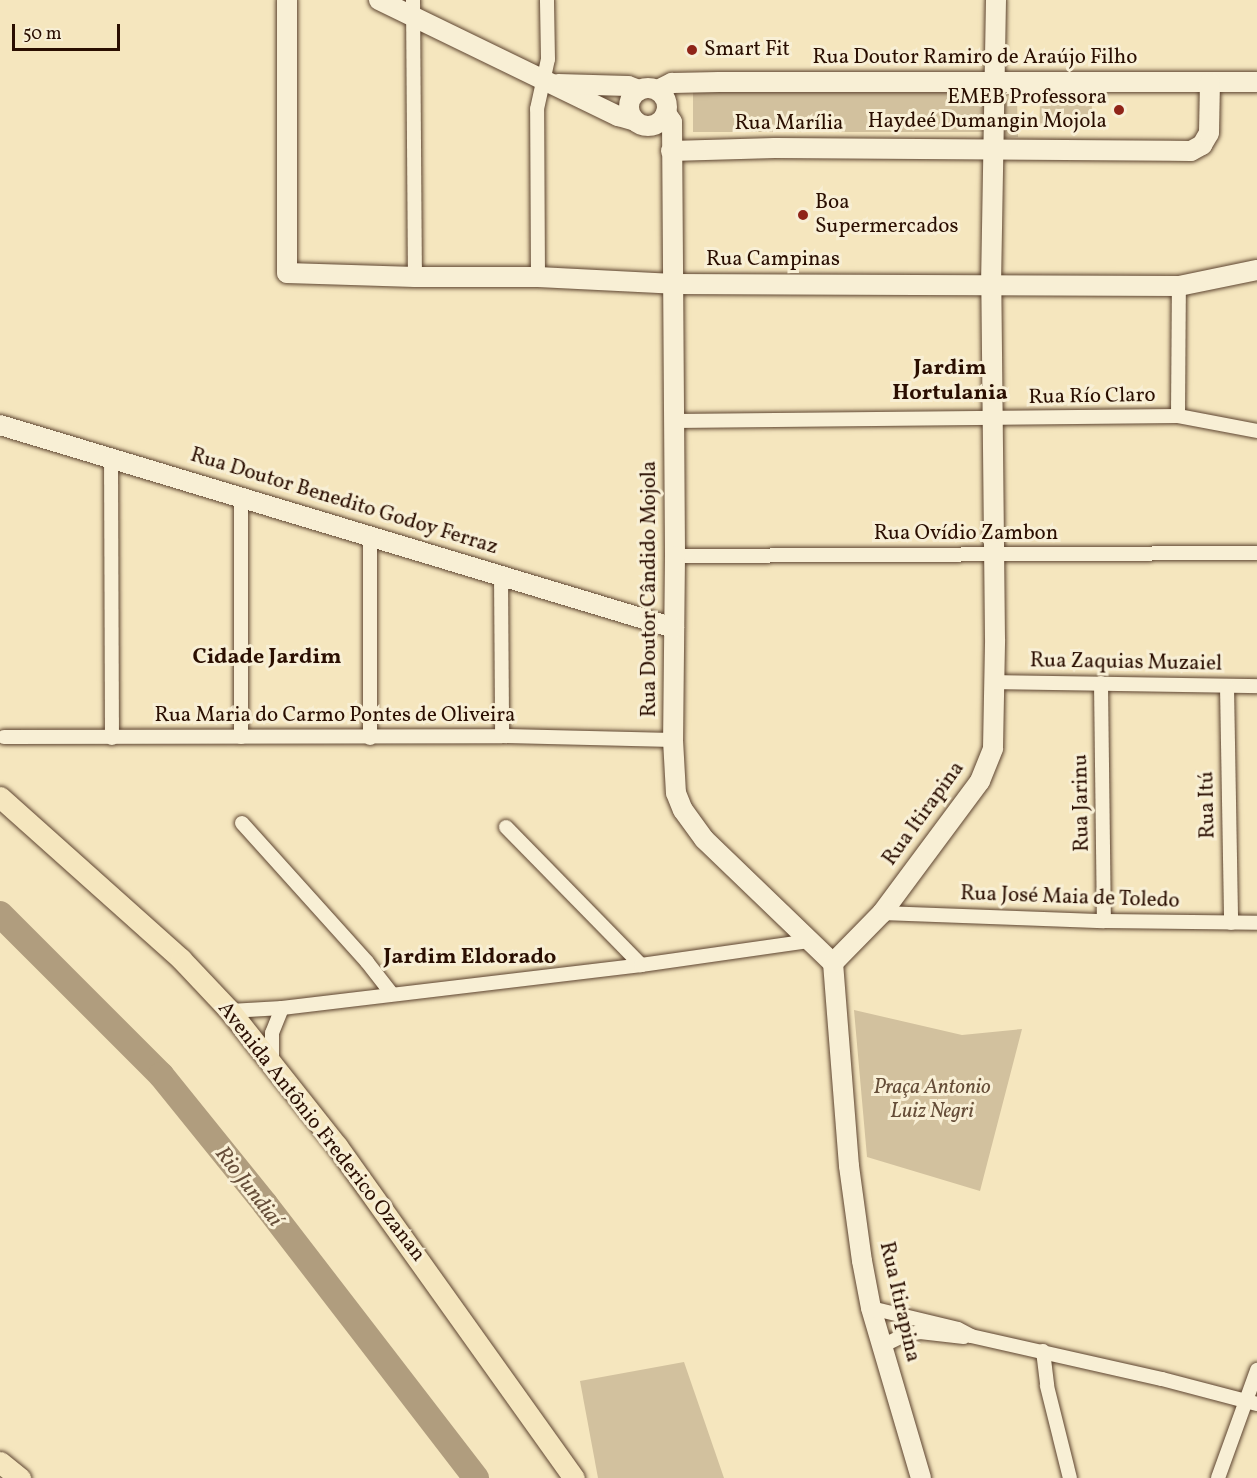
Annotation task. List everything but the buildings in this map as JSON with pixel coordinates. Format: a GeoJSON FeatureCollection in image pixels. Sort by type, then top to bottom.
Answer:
{"type":"FeatureCollection","features":[{"type":"Feature","properties":{"kind":"main road","name":"Avenida Antônio Frederico Ozanan"},"geometry":{"type":"LineString","coordinates":[[0,797],[181,958],[230,1011],[350,1164],[574,1478]]}},
{"type":"Feature","properties":{"kind":"main road"},"geometry":{"type":"LineString","coordinates":[[0,1462],[20,1478]]}},
{"type":"Feature","properties":{"kind":"street","name":"Rua Campinas"},"geometry":{"type":"LineString","coordinates":[[287,0],[287,273],[415,277],[538,277],[674,284],[1179,286],[1257,270]]}},
{"type":"Feature","properties":{"kind":"street"},"geometry":{"type":"LineString","coordinates":[[379,0],[413,9],[618,116],[640,123],[660,122],[666,113]]}},
{"type":"Feature","properties":{"kind":"street"},"geometry":{"type":"LineString","coordinates":[[538,277],[537,109],[549,82],[548,0]]}},
{"type":"Feature","properties":{"kind":"street","name":"Rua Itirapina"},"geometry":{"type":"LineString","coordinates":[[921,1478],[871,1308],[849,1166],[833,963],[882,913],[980,781],[993,748],[995,682],[992,286],[996,0]]}},
{"type":"Feature","properties":{"kind":"street"},"geometry":{"type":"LineString","coordinates":[[413,9],[415,277]]}},
{"type":"Feature","properties":{"kind":"street"},"geometry":{"type":"LineString","coordinates":[[549,82],[627,86],[648,90]]}},
{"type":"Feature","properties":{"kind":"street","name":"Rua Doutor Ramiro de Araújo Filho"},"geometry":{"type":"LineString","coordinates":[[648,90],[672,83],[719,82],[1257,82]]}},
{"type":"Feature","properties":{"kind":"street","name":"Rua Marília"},"geometry":{"type":"LineString","coordinates":[[671,150],[775,148],[1191,151],[1202,145],[1209,133],[1210,83]]}},
{"type":"Feature","properties":{"kind":"street"},"geometry":{"type":"LineString","coordinates":[[648,90],[629,104],[640,123],[671,150]]}},
{"type":"Feature","properties":{"kind":"street","name":"Rua Doutor Cândido Mojola"},"geometry":{"type":"LineString","coordinates":[[648,90],[667,105],[666,113],[672,122],[675,421],[673,740],[676,793],[689,818],[723,859],[777,907],[833,963]]}},
{"type":"Feature","properties":{"kind":"street"},"geometry":{"type":"LineString","coordinates":[[1178,416],[1179,286]]}},
{"type":"Feature","properties":{"kind":"street","name":"Rua Río Claro"},"geometry":{"type":"LineString","coordinates":[[675,421],[1178,416],[1257,431]]}},
{"type":"Feature","properties":{"kind":"street","name":"Rua Doutor Benedito Godoy Ferraz"},"geometry":{"type":"LineString","coordinates":[[0,424],[674,628]]}},
{"type":"Feature","properties":{"kind":"street"},"geometry":{"type":"LineString","coordinates":[[111,457],[112,738]]}},
{"type":"Feature","properties":{"kind":"street"},"geometry":{"type":"LineString","coordinates":[[241,496],[241,738]]}},
{"type":"Feature","properties":{"kind":"street"},"geometry":{"type":"LineString","coordinates":[[370,536],[370,738]]}},
{"type":"Feature","properties":{"kind":"street","name":"Rua Ovídio Zambon"},"geometry":{"type":"LineString","coordinates":[[675,556],[1257,553]]}},
{"type":"Feature","properties":{"kind":"street"},"geometry":{"type":"LineString","coordinates":[[501,575],[502,736]]}},
{"type":"Feature","properties":{"kind":"street","name":"Rua Zaquias Muzaiel"},"geometry":{"type":"LineString","coordinates":[[995,682],[1257,686]]}},
{"type":"Feature","properties":{"kind":"street","name":"Rua Jarinu"},"geometry":{"type":"LineString","coordinates":[[1101,683],[1104,921]]}},
{"type":"Feature","properties":{"kind":"street","name":"Rua Itú"},"geometry":{"type":"LineString","coordinates":[[1227,686],[1231,923]]}},
{"type":"Feature","properties":{"kind":"street","name":"Rua Maria do Carmo Pontes de Oliveira"},"geometry":{"type":"LineString","coordinates":[[1,737],[502,736],[673,740]]}},
{"type":"Feature","properties":{"kind":"street"},"geometry":{"type":"LineString","coordinates":[[242,823],[263,850],[367,962],[391,993]]}},
{"type":"Feature","properties":{"kind":"street"},"geometry":{"type":"LineString","coordinates":[[506,827],[641,965]]}},
{"type":"Feature","properties":{"kind":"street","name":"Rua José Maia de Toledo"},"geometry":{"type":"LineString","coordinates":[[882,913],[1257,924]]}},
{"type":"Feature","properties":{"kind":"street"},"geometry":{"type":"LineString","coordinates":[[230,1011],[282,1008],[391,993],[641,965],[810,941]]}},
{"type":"Feature","properties":{"kind":"street"},"geometry":{"type":"LineString","coordinates":[[273,1066],[272,1033],[282,1008]]}},
{"type":"Feature","properties":{"kind":"street"},"geometry":{"type":"LineString","coordinates":[[871,1308],[958,1329],[971,1336]]}},
{"type":"Feature","properties":{"kind":"street"},"geometry":{"type":"LineString","coordinates":[[882,1346],[905,1335],[920,1332],[956,1337],[971,1336],[1043,1351],[1252,1402]]}},
{"type":"Feature","properties":{"kind":"street"},"geometry":{"type":"LineString","coordinates":[[1043,1351],[1047,1386],[1070,1478]]}},
{"type":"Feature","properties":{"kind":"street"},"geometry":{"type":"LineString","coordinates":[[1218,1478],[1252,1402],[1257,1370]]}},
{"type":"Feature","properties":{"kind":"green space"},"geometry":{"type":"Polygon","coordinates":[[[693,91],[987,91],[987,132],[693,132],[693,91]]]}},
{"type":"Feature","properties":{"kind":"green space"},"geometry":{"type":"Polygon","coordinates":[[[1040,97],[1092,98],[1091,128],[1039,127],[1040,97]]]}},
{"type":"Feature","properties":{"kind":"green space"},"geometry":{"type":"Polygon","coordinates":[[[1017,99],[1018,137],[1005,138],[1001,136],[1002,100],[1017,99]]]}},
{"type":"Feature","properties":{"kind":"green space","name":"Praça Antonio Luiz Negri"},"geometry":{"type":"Polygon","coordinates":[[[854,1010],[962,1035],[1022,1029],[980,1191],[867,1157],[854,1010]]]}},
{"type":"Feature","properties":{"kind":"green space"},"geometry":{"type":"Polygon","coordinates":[[[684,1362],[724,1478],[598,1478],[580,1381],[684,1362]]]}},
{"type":"Feature","properties":{"kind":"waterway","name":"Rio Jundiaí"},"geometry":{"type":"LineString","coordinates":[[0,914],[161,1075],[265,1204],[476,1478]]}},
{"type":"Feature","properties":{"kind":"place","name":"Smart Fit"},"geometry":{"type":"Point","coordinates":[692,50]}},
{"type":"Feature","properties":{"kind":"place","name":"EMEB Professora Haydeé Dumangin Mojola"},"geometry":{"type":"Point","coordinates":[1119,110]}},
{"type":"Feature","properties":{"kind":"place","name":"Boa Supermercados"},"geometry":{"type":"Point","coordinates":[803,215]}},
{"type":"Feature","properties":{"kind":"district","name":"Jardim Hortulania"},"geometry":{"type":"Point","coordinates":[950,380]}},
{"type":"Feature","properties":{"kind":"district","name":"Cidade Jardim"},"geometry":{"type":"Point","coordinates":[267,658]}},
{"type":"Feature","properties":{"kind":"district","name":"Jardim Eldorado"},"geometry":{"type":"Point","coordinates":[470,958]}}]}
